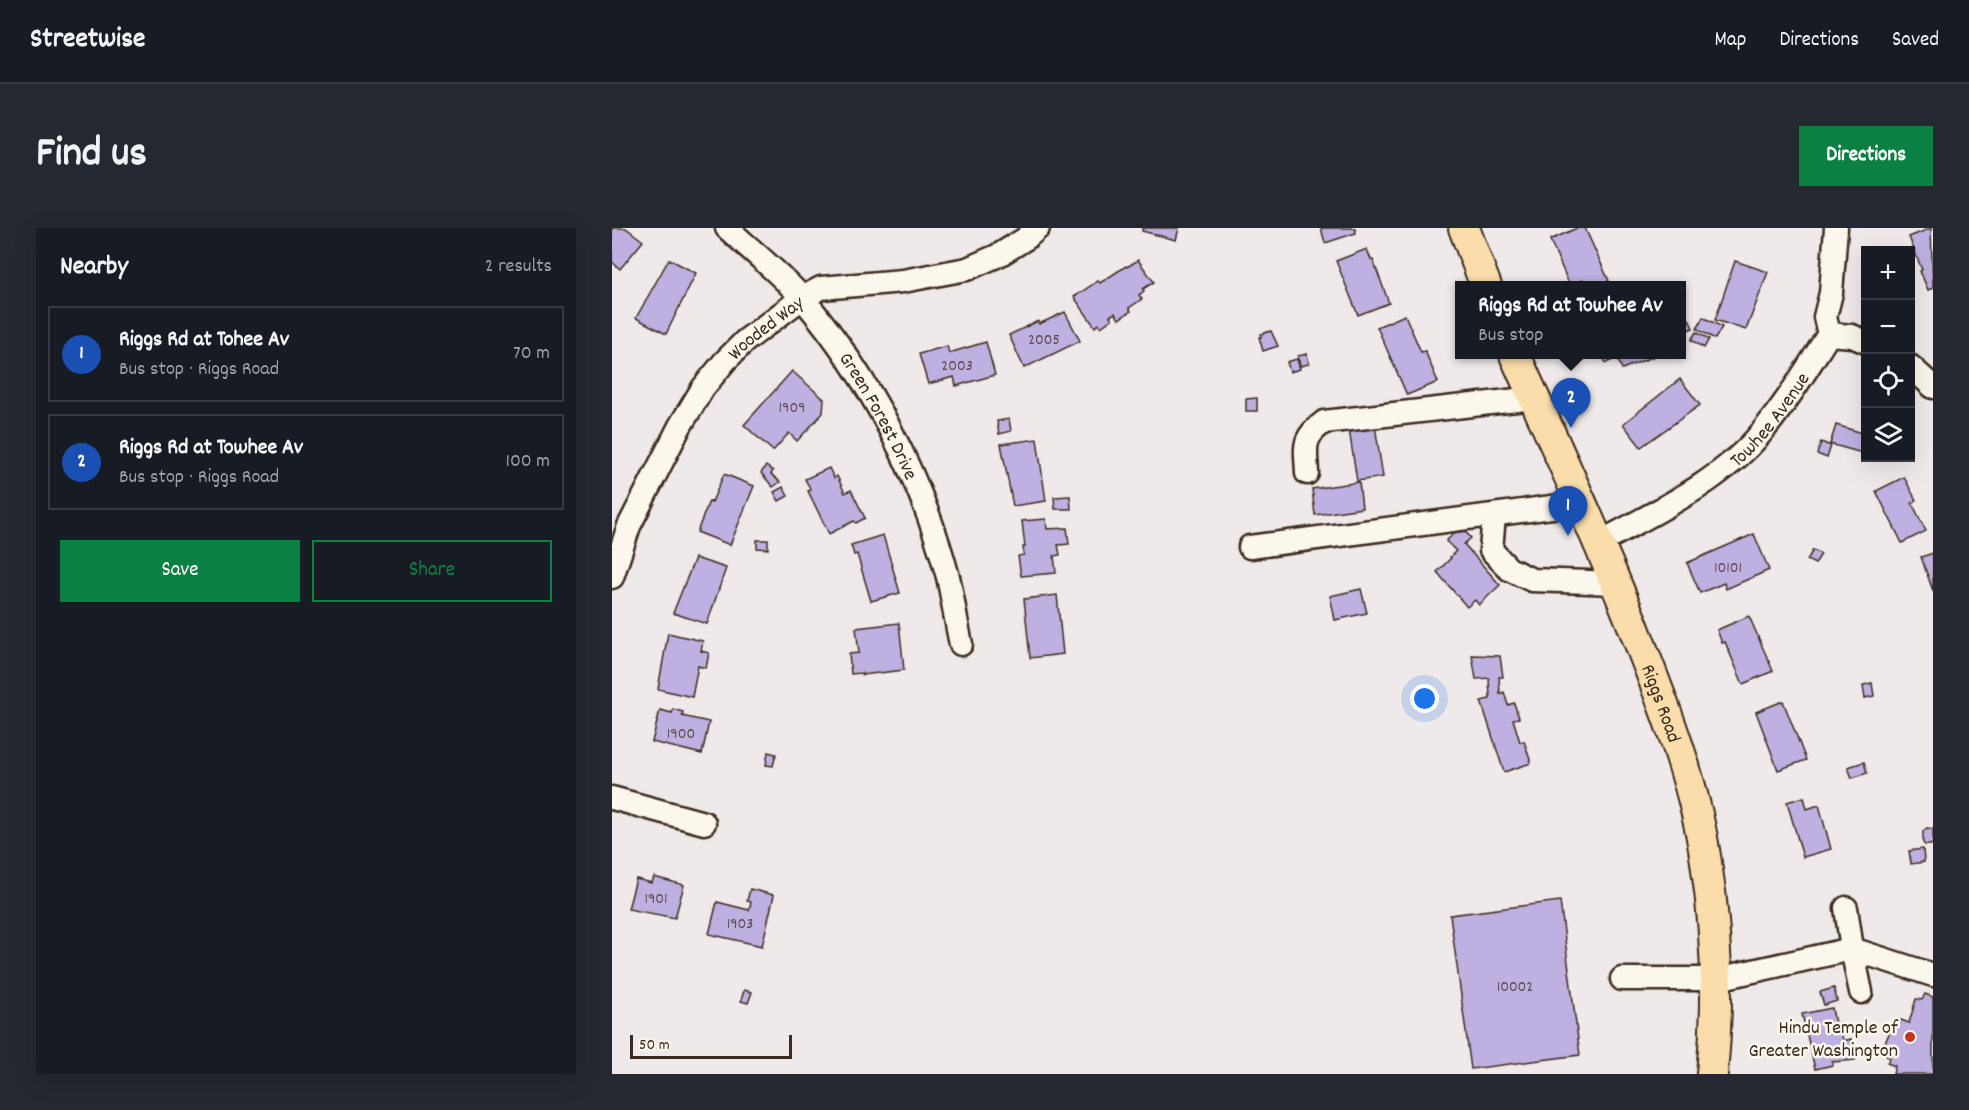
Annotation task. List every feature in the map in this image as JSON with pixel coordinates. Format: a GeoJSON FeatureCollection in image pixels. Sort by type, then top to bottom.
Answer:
{"type":"FeatureCollection","features":[{"type":"Feature","properties":{"kind":"main road"},"geometry":{"type":"LineString","coordinates":[[1464,228],[1484,281]]}},
{"type":"Feature","properties":{"kind":"main road","name":"Riggs Road"},"geometry":{"type":"LineString","coordinates":[[1517,359],[1617,583],[1666,714],[1686,775],[1706,860],[1714,920],[1717,979],[1712,1074]]}},
{"type":"Feature","properties":{"kind":"street","name":"Green Forest Drive"},"geometry":{"type":"LineString","coordinates":[[727,228],[802,298],[833,337],[874,398],[898,446],[934,532],[948,578],[961,644]]}},
{"type":"Feature","properties":{"kind":"street","name":"Wooded Way"},"geometry":{"type":"LineString","coordinates":[[612,577],[621,522],[703,388],[724,361],[745,341],[802,298],[821,288],[903,281],[967,269],[999,255],[1038,228]]}},
{"type":"Feature","properties":{"kind":"street"},"geometry":{"type":"LineString","coordinates":[[1836,228],[1831,293],[1825,317],[1829,334],[1852,336],[1861,340]]}},
{"type":"Feature","properties":{"kind":"street","name":"Towhee Avenue"},"geometry":{"type":"LineString","coordinates":[[1599,543],[1680,498],[1710,478],[1761,434],[1798,383],[1829,334]]}},
{"type":"Feature","properties":{"kind":"street"},"geometry":{"type":"LineString","coordinates":[[1915,370],[1933,387]]}},
{"type":"Feature","properties":{"kind":"street"},"geometry":{"type":"LineString","coordinates":[[1307,473],[1306,442],[1311,431],[1324,422],[1534,398]]}},
{"type":"Feature","properties":{"kind":"street"},"geometry":{"type":"LineString","coordinates":[[1250,547],[1582,503]]}},
{"type":"Feature","properties":{"kind":"street"},"geometry":{"type":"LineString","coordinates":[[1494,516],[1491,550],[1509,569],[1532,580],[1617,583]]}},
{"type":"Feature","properties":{"kind":"street"},"geometry":{"type":"LineString","coordinates":[[612,798],[704,823]]}},
{"type":"Feature","properties":{"kind":"street"},"geometry":{"type":"LineString","coordinates":[[1846,908],[1861,992]]}},
{"type":"Feature","properties":{"kind":"street"},"geometry":{"type":"LineString","coordinates":[[1622,979],[1717,979],[1852,949],[1933,975]]}},
{"type":"Feature","properties":{"kind":"building"},"geometry":{"type":"Polygon","coordinates":[[[612,228],[626,228],[643,241],[620,269],[612,262],[612,228]]]}},
{"type":"Feature","properties":{"kind":"building"},"geometry":{"type":"Polygon","coordinates":[[[1143,228],[1179,228],[1176,240],[1142,231],[1143,228]]]}},
{"type":"Feature","properties":{"kind":"building"},"geometry":{"type":"Polygon","coordinates":[[[1321,228],[1355,228],[1356,233],[1325,243],[1321,228]]]}},
{"type":"Feature","properties":{"kind":"building"},"geometry":{"type":"Polygon","coordinates":[[[1577,228],[1585,228],[1609,281],[1568,281],[1550,240],[1577,228]]]}},
{"type":"Feature","properties":{"kind":"building"},"geometry":{"type":"Polygon","coordinates":[[[1931,228],[1933,288],[1928,290],[1920,271],[1922,270],[1915,246],[1913,246],[1909,237],[1931,228]]]}},
{"type":"Feature","properties":{"kind":"building"},"geometry":{"type":"Polygon","coordinates":[[[1367,249],[1389,303],[1358,315],[1336,261],[1367,249]]]}},
{"type":"Feature","properties":{"kind":"building"},"geometry":{"type":"Polygon","coordinates":[[[669,259],[696,273],[666,334],[636,318],[669,259]]]}},
{"type":"Feature","properties":{"kind":"building"},"geometry":{"type":"Polygon","coordinates":[[[1138,260],[1154,282],[1143,289],[1144,291],[1139,295],[1142,299],[1129,308],[1131,311],[1119,319],[1115,313],[1110,316],[1112,319],[1101,327],[1099,324],[1095,327],[1074,297],[1098,281],[1100,283],[1138,260]]]}},
{"type":"Feature","properties":{"kind":"building"},"geometry":{"type":"Polygon","coordinates":[[[1735,261],[1768,272],[1746,330],[1715,320],[1735,261]]]}},
{"type":"Feature","properties":{"kind":"building"},"geometry":{"type":"Polygon","coordinates":[[[1065,312],[1080,341],[1024,368],[1009,335],[1038,321],[1039,324],[1065,312]]]}},
{"type":"Feature","properties":{"kind":"building"},"geometry":{"type":"Polygon","coordinates":[[[1405,315],[1421,352],[1425,351],[1438,382],[1407,395],[1377,327],[1405,315]]]}},
{"type":"Feature","properties":{"kind":"building"},"geometry":{"type":"Polygon","coordinates":[[[1703,317],[1722,327],[1715,339],[1697,329],[1703,317]]]}},
{"type":"Feature","properties":{"kind":"building"},"geometry":{"type":"Polygon","coordinates":[[[1689,319],[1693,328],[1686,331],[1686,320],[1689,319]]]}},
{"type":"Feature","properties":{"kind":"building"},"geometry":{"type":"Polygon","coordinates":[[[1271,331],[1278,346],[1263,351],[1259,337],[1271,331]]]}},
{"type":"Feature","properties":{"kind":"building"},"geometry":{"type":"Polygon","coordinates":[[[1696,332],[1709,339],[1704,348],[1691,340],[1696,332]]]}},
{"type":"Feature","properties":{"kind":"building"},"geometry":{"type":"Polygon","coordinates":[[[986,342],[995,375],[956,386],[954,377],[928,384],[919,354],[947,346],[949,353],[986,342]]]}},
{"type":"Feature","properties":{"kind":"building"},"geometry":{"type":"Polygon","coordinates":[[[1307,354],[1309,364],[1300,366],[1298,356],[1307,354]]]}},
{"type":"Feature","properties":{"kind":"building"},"geometry":{"type":"Polygon","coordinates":[[[1297,359],[1300,369],[1290,372],[1287,362],[1297,359]]]}},
{"type":"Feature","properties":{"kind":"building"},"geometry":{"type":"Polygon","coordinates":[[[1617,359],[1647,359],[1622,369],[1617,359]]]}},
{"type":"Feature","properties":{"kind":"building"},"geometry":{"type":"Polygon","coordinates":[[[792,371],[824,399],[823,413],[797,441],[789,433],[773,451],[744,425],[792,371]]]}},
{"type":"Feature","properties":{"kind":"building"},"geometry":{"type":"Polygon","coordinates":[[[1680,379],[1700,405],[1641,447],[1623,424],[1680,379]]]}},
{"type":"Feature","properties":{"kind":"building"},"geometry":{"type":"Polygon","coordinates":[[[1257,398],[1257,411],[1246,411],[1246,399],[1257,398]]]}},
{"type":"Feature","properties":{"kind":"building"},"geometry":{"type":"Polygon","coordinates":[[[1009,419],[1011,431],[999,434],[997,421],[1009,419]]]}},
{"type":"Feature","properties":{"kind":"building"},"geometry":{"type":"Polygon","coordinates":[[[1374,419],[1383,477],[1357,481],[1348,423],[1374,419]]]}},
{"type":"Feature","properties":{"kind":"building"},"geometry":{"type":"Polygon","coordinates":[[[1836,425],[1861,432],[1861,453],[1830,444],[1836,425]]]}},
{"type":"Feature","properties":{"kind":"building"},"geometry":{"type":"Polygon","coordinates":[[[1037,439],[1046,501],[1013,506],[1001,444],[1037,439]]]}},
{"type":"Feature","properties":{"kind":"building"},"geometry":{"type":"Polygon","coordinates":[[[1821,442],[1831,446],[1827,458],[1817,454],[1821,442]]]}},
{"type":"Feature","properties":{"kind":"building"},"geometry":{"type":"Polygon","coordinates":[[[766,466],[773,471],[771,474],[780,482],[773,487],[761,473],[766,466]]]}},
{"type":"Feature","properties":{"kind":"building"},"geometry":{"type":"Polygon","coordinates":[[[829,468],[834,478],[837,476],[845,493],[851,490],[865,518],[829,534],[808,491],[811,490],[805,479],[829,468]]]}},
{"type":"Feature","properties":{"kind":"building"},"geometry":{"type":"Polygon","coordinates":[[[724,474],[754,486],[730,545],[697,532],[709,501],[712,502],[724,474]]]}},
{"type":"Feature","properties":{"kind":"building"},"geometry":{"type":"Polygon","coordinates":[[[1904,477],[1916,500],[1912,503],[1926,531],[1902,543],[1876,491],[1904,477]]]}},
{"type":"Feature","properties":{"kind":"building"},"geometry":{"type":"Polygon","coordinates":[[[1359,482],[1362,508],[1315,515],[1312,489],[1359,482]]]}},
{"type":"Feature","properties":{"kind":"building"},"geometry":{"type":"Polygon","coordinates":[[[783,487],[788,496],[779,501],[774,492],[783,487]]]}},
{"type":"Feature","properties":{"kind":"building"},"geometry":{"type":"Polygon","coordinates":[[[1070,496],[1071,509],[1055,509],[1054,497],[1070,496]]]}},
{"type":"Feature","properties":{"kind":"building"},"geometry":{"type":"Polygon","coordinates":[[[1046,519],[1047,529],[1067,528],[1069,544],[1058,545],[1060,555],[1054,556],[1056,573],[1021,576],[1018,556],[1024,555],[1023,547],[1025,547],[1022,521],[1046,519]]]}},
{"type":"Feature","properties":{"kind":"building"},"geometry":{"type":"Polygon","coordinates":[[[1461,527],[1471,538],[1464,544],[1500,585],[1479,605],[1475,600],[1467,607],[1437,572],[1456,551],[1446,541],[1461,527]]]}},
{"type":"Feature","properties":{"kind":"building"},"geometry":{"type":"Polygon","coordinates":[[[1754,534],[1769,570],[1726,589],[1724,583],[1700,593],[1687,563],[1754,534]]]}},
{"type":"Feature","properties":{"kind":"building"},"geometry":{"type":"Polygon","coordinates":[[[883,535],[900,593],[871,601],[857,554],[854,555],[851,545],[883,535]]]}},
{"type":"Feature","properties":{"kind":"building"},"geometry":{"type":"Polygon","coordinates":[[[757,540],[768,540],[768,549],[757,548],[757,540]]]}},
{"type":"Feature","properties":{"kind":"building"},"geometry":{"type":"Polygon","coordinates":[[[1813,550],[1821,554],[1815,564],[1807,560],[1813,550]]]}},
{"type":"Feature","properties":{"kind":"building"},"geometry":{"type":"Polygon","coordinates":[[[1933,553],[1933,591],[1921,557],[1933,553]]]}},
{"type":"Feature","properties":{"kind":"building"},"geometry":{"type":"Polygon","coordinates":[[[695,558],[726,568],[707,624],[673,613],[695,558]]]}},
{"type":"Feature","properties":{"kind":"building"},"geometry":{"type":"Polygon","coordinates":[[[1361,589],[1367,613],[1335,620],[1330,596],[1361,589]]]}},
{"type":"Feature","properties":{"kind":"building"},"geometry":{"type":"Polygon","coordinates":[[[1057,595],[1063,654],[1030,658],[1024,599],[1057,595]]]}},
{"type":"Feature","properties":{"kind":"building"},"geometry":{"type":"Polygon","coordinates":[[[1749,616],[1773,671],[1743,684],[1725,642],[1722,643],[1717,630],[1749,616]]]}},
{"type":"Feature","properties":{"kind":"building"},"geometry":{"type":"Polygon","coordinates":[[[899,623],[904,670],[862,675],[862,673],[851,674],[849,654],[859,653],[856,628],[899,623]]]}},
{"type":"Feature","properties":{"kind":"building"},"geometry":{"type":"Polygon","coordinates":[[[668,633],[703,641],[701,651],[709,653],[706,668],[698,666],[692,697],[658,689],[668,633]]]}},
{"type":"Feature","properties":{"kind":"building"},"geometry":{"type":"Polygon","coordinates":[[[1472,655],[1500,656],[1503,677],[1499,677],[1500,694],[1504,692],[1508,705],[1514,703],[1519,718],[1513,719],[1520,742],[1524,741],[1531,763],[1504,772],[1481,701],[1490,699],[1489,678],[1476,679],[1472,655]]]}},
{"type":"Feature","properties":{"kind":"building"},"geometry":{"type":"Polygon","coordinates":[[[1872,683],[1874,696],[1865,698],[1863,685],[1872,683]]]}},
{"type":"Feature","properties":{"kind":"building"},"geometry":{"type":"Polygon","coordinates":[[[1783,701],[1806,760],[1778,770],[1756,712],[1783,701]]]}},
{"type":"Feature","properties":{"kind":"building"},"geometry":{"type":"Polygon","coordinates":[[[673,709],[683,712],[682,716],[709,722],[702,754],[652,742],[660,710],[672,713],[673,709]]]}},
{"type":"Feature","properties":{"kind":"building"},"geometry":{"type":"Polygon","coordinates":[[[768,752],[776,754],[773,766],[766,765],[768,752]]]}},
{"type":"Feature","properties":{"kind":"building"},"geometry":{"type":"Polygon","coordinates":[[[1864,762],[1867,773],[1852,778],[1848,767],[1864,762]]]}},
{"type":"Feature","properties":{"kind":"building"},"geometry":{"type":"Polygon","coordinates":[[[1804,797],[1807,809],[1819,805],[1831,849],[1803,857],[1787,802],[1804,797]]]}},
{"type":"Feature","properties":{"kind":"building"},"geometry":{"type":"Polygon","coordinates":[[[1927,828],[1933,829],[1931,845],[1923,843],[1923,831],[1927,828]]]}},
{"type":"Feature","properties":{"kind":"building"},"geometry":{"type":"Polygon","coordinates":[[[1923,849],[1924,862],[1911,864],[1909,851],[1923,849]]]}},
{"type":"Feature","properties":{"kind":"building"},"geometry":{"type":"Polygon","coordinates":[[[654,877],[684,885],[675,918],[628,909],[636,879],[652,883],[654,877]]]}},
{"type":"Feature","properties":{"kind":"building"},"geometry":{"type":"Polygon","coordinates":[[[750,889],[774,895],[762,946],[709,934],[717,902],[749,910],[751,902],[747,901],[750,889]]]}},
{"type":"Feature","properties":{"kind":"building"},"geometry":{"type":"Polygon","coordinates":[[[1560,901],[1580,1055],[1471,1069],[1450,915],[1560,901]]]}},
{"type":"Feature","properties":{"kind":"building"},"geometry":{"type":"Polygon","coordinates":[[[1834,988],[1837,1001],[1824,1005],[1820,992],[1834,988]]]}},
{"type":"Feature","properties":{"kind":"building"},"geometry":{"type":"Polygon","coordinates":[[[744,990],[752,992],[748,1003],[741,1001],[744,990]]]}},
{"type":"Feature","properties":{"kind":"building","name":"Hindu Temple of Greater Washington"},"geometry":{"type":"Polygon","coordinates":[[[1925,994],[1933,997],[1933,1074],[1893,1074],[1895,1066],[1887,1063],[1890,1057],[1886,1056],[1887,1050],[1883,1048],[1893,1024],[1898,1026],[1901,1020],[1909,1023],[1916,999],[1922,1000],[1925,994]]]}},
{"type":"Feature","properties":{"kind":"building"},"geometry":{"type":"Polygon","coordinates":[[[1832,1008],[1835,1024],[1840,1023],[1843,1041],[1851,1039],[1855,1060],[1832,1062],[1833,1065],[1815,1069],[1802,1014],[1832,1008]]]}},
{"type":"Feature","properties":{"kind":"place","name":"Riggs Rd at Towhee Av"},"geometry":{"type":"Point","coordinates":[1571,428]}},
{"type":"Feature","properties":{"kind":"place","name":"Riggs Rd at Tohee Av"},"geometry":{"type":"Point","coordinates":[1568,536]}},
{"type":"Feature","properties":{"kind":"place","name":"Hindu Temple of Greater Washington"},"geometry":{"type":"Point","coordinates":[1910,1037]}}]}
